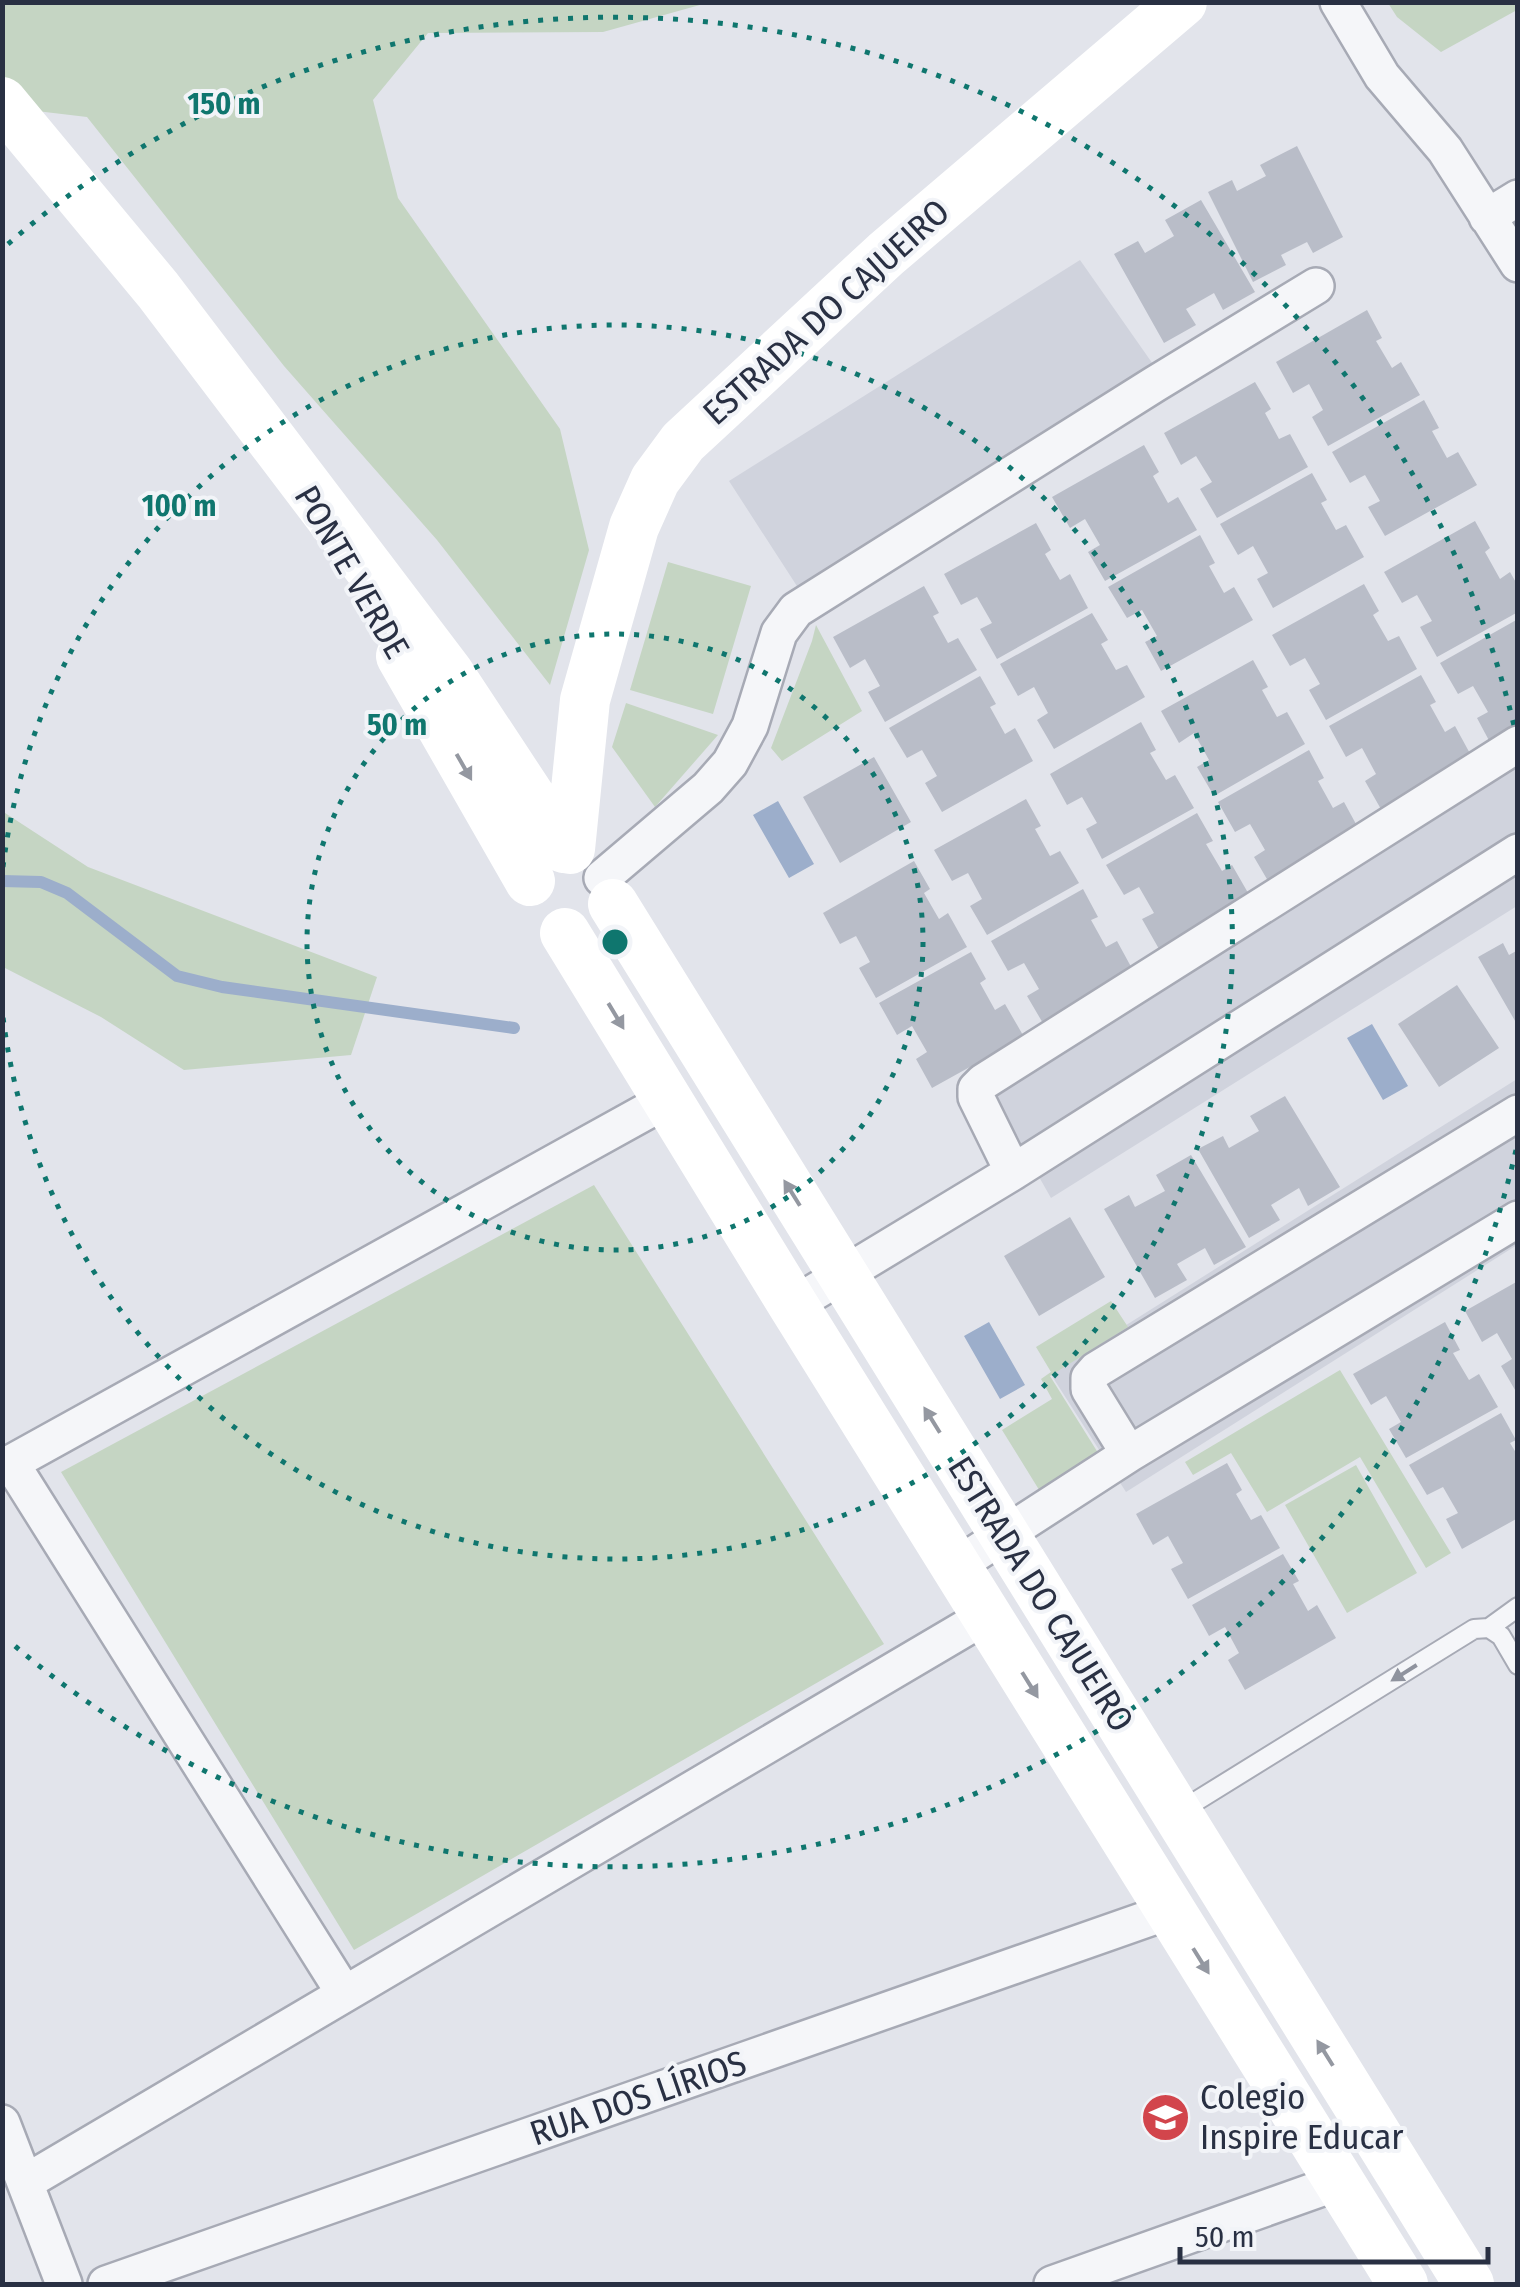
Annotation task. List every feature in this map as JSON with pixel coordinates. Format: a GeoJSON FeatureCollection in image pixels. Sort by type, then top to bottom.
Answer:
{"type":"FeatureCollection","features":[{"type":"Feature","properties":{"kind":"main road","name":"ESTRADA DO CAJUEIRO"},"geometry":{"type":"LineString","coordinates":[[1182,2],[886,254],[683,442],[655,480],[634,527],[585,700],[580,872],[843,1276],[1468,2284]]}},
{"type":"Feature","properties":{"kind":"main road","name":"PONTE VERDE"},"geometry":{"type":"LineString","coordinates":[[2,102],[158,290],[294,470],[580,872]]}},
{"type":"Feature","properties":{"kind":"main road","name":"ESTRADA DO CAJUEIRO"},"geometry":{"type":"LineString","coordinates":[[580,872],[613,919],[602,934],[585,939],[565,932],[793,1306],[1403,2284]]}},
{"type":"Feature","properties":{"kind":"main road"},"geometry":{"type":"LineString","coordinates":[[1127,1842],[1176,1814]]}},
{"type":"Feature","properties":{"kind":"main road"},"geometry":{"type":"LineString","coordinates":[[1234,2014],[1282,1984]]}},
{"type":"Feature","properties":{"kind":"street"},"geometry":{"type":"LineString","coordinates":[[1338,2],[1382,76],[1445,150],[1518,264]]}},
{"type":"Feature","properties":{"kind":"street"},"geometry":{"type":"LineString","coordinates":[[1488,217],[1518,198]]}},
{"type":"Feature","properties":{"kind":"street"},"geometry":{"type":"LineString","coordinates":[[580,872],[708,788],[730,763],[750,726],[779,633],[796,610],[1316,286]]}},
{"type":"Feature","properties":{"kind":"street"},"geometry":{"type":"LineString","coordinates":[[1013,1172],[976,1097],[976,1089],[983,1082],[1518,744]]}},
{"type":"Feature","properties":{"kind":"street"},"geometry":{"type":"LineString","coordinates":[[793,1306],[1013,1172],[1518,852]]}},
{"type":"Feature","properties":{"kind":"street"},"geometry":{"type":"LineString","coordinates":[[344,1993],[7,1465],[667,1100]]}},
{"type":"Feature","properties":{"kind":"street"},"geometry":{"type":"LineString","coordinates":[[1129,1454],[1089,1388],[1089,1378],[1096,1370],[1518,1113]]}},
{"type":"Feature","properties":{"kind":"street"},"geometry":{"type":"LineString","coordinates":[[956,1566],[1129,1454],[1518,1220]]}},
{"type":"Feature","properties":{"kind":"street"},"geometry":{"type":"LineString","coordinates":[[26,2182],[986,1616]]}},
{"type":"Feature","properties":{"kind":"street","name":"RUA DOS LÍRIOS"},"geometry":{"type":"LineString","coordinates":[[106,2284],[1170,1911]]}},
{"type":"Feature","properties":{"kind":"street"},"geometry":{"type":"LineString","coordinates":[[2,2123],[64,2284]]}},
{"type":"Feature","properties":{"kind":"street"},"geometry":{"type":"LineString","coordinates":[[1052,2284],[1339,2182]]}},
{"type":"Feature","properties":{"kind":"lane"},"geometry":{"type":"LineString","coordinates":[[1176,1814],[1474,1630],[1489,1628],[1518,1606]]}},
{"type":"Feature","properties":{"kind":"lane"},"geometry":{"type":"LineString","coordinates":[[1489,1628],[1501,1636],[1518,1665]]}},
{"type":"Feature","properties":{"kind":"shaded area"},"geometry":{"type":"Polygon","coordinates":[[[1080,260],[1169,387],[815,614],[729,481],[1080,260]]]}},
{"type":"Feature","properties":{"kind":"shaded area"},"geometry":{"type":"Polygon","coordinates":[[[1517,746],[1517,906],[1051,1198],[988,1078],[1517,746]]]}},
{"type":"Feature","properties":{"kind":"shaded area"},"geometry":{"type":"Polygon","coordinates":[[[1517,1079],[1517,1245],[1126,1492],[1050,1373],[1517,1079]]]}},
{"type":"Feature","properties":{"kind":"green space"},"geometry":{"type":"Polygon","coordinates":[[[3,3],[707,3],[603,32],[428,33],[373,100],[398,198],[560,429],[589,550],[550,685],[437,540],[284,366],[87,117],[3,107],[3,3]]]}},
{"type":"Feature","properties":{"kind":"green space"},"geometry":{"type":"Polygon","coordinates":[[[1388,3],[1517,3],[1517,10],[1441,52],[1397,17],[1388,3]]]}},
{"type":"Feature","properties":{"kind":"green space"},"geometry":{"type":"Polygon","coordinates":[[[668,562],[751,586],[713,714],[630,690],[668,562]]]}},
{"type":"Feature","properties":{"kind":"green space"},"geometry":{"type":"Polygon","coordinates":[[[816,625],[862,711],[782,761],[771,748],[816,625]]]}},
{"type":"Feature","properties":{"kind":"green space"},"geometry":{"type":"Polygon","coordinates":[[[626,703],[718,735],[655,807],[612,747],[626,703]]]}},
{"type":"Feature","properties":{"kind":"green space"},"geometry":{"type":"Polygon","coordinates":[[[2,811],[88,867],[377,977],[351,1055],[184,1070],[101,1017],[3,967],[2,811]]]}},
{"type":"Feature","properties":{"kind":"green space"},"geometry":{"type":"Polygon","coordinates":[[[594,1185],[884,1644],[354,1950],[61,1472],[594,1185]]]}},
{"type":"Feature","properties":{"kind":"green space"},"geometry":{"type":"Polygon","coordinates":[[[1111,1301],[1128,1327],[1050,1376],[1100,1456],[1041,1493],[1002,1430],[1052,1399],[1041,1379],[1051,1372],[1036,1347],[1111,1301]]]}},
{"type":"Feature","properties":{"kind":"green space"},"geometry":{"type":"Polygon","coordinates":[[[1340,1370],[1451,1553],[1426,1568],[1360,1457],[1267,1512],[1231,1453],[1193,1475],[1185,1462],[1340,1370]]]}},
{"type":"Feature","properties":{"kind":"green space"},"geometry":{"type":"Polygon","coordinates":[[[1356,1465],[1417,1573],[1347,1613],[1285,1505],[1356,1465]]]}},
{"type":"Feature","properties":{"kind":"water"},"geometry":{"type":"Polygon","coordinates":[[[778,801],[814,864],[789,878],[753,815],[778,801]]]}},
{"type":"Feature","properties":{"kind":"water"},"geometry":{"type":"Polygon","coordinates":[[[1372,1024],[1408,1086],[1383,1100],[1347,1038],[1372,1024]]]}},
{"type":"Feature","properties":{"kind":"water"},"geometry":{"type":"Polygon","coordinates":[[[989,1322],[1025,1385],[1000,1399],[964,1336],[989,1322]]]}},
{"type":"Feature","properties":{"kind":"building"},"geometry":{"type":"Polygon","coordinates":[[[1297,146],[1343,237],[1313,253],[1307,242],[1281,255],[1286,265],[1253,282],[1208,192],[1232,180],[1237,191],[1266,176],[1260,165],[1297,146]]]}},
{"type":"Feature","properties":{"kind":"building"},"geometry":{"type":"Polygon","coordinates":[[[1201,200],[1255,292],[1223,310],[1214,293],[1186,309],[1196,325],[1164,343],[1114,254],[1138,241],[1145,253],[1174,236],[1165,220],[1201,200]]]}},
{"type":"Feature","properties":{"kind":"building"},"geometry":{"type":"Polygon","coordinates":[[[1367,310],[1382,338],[1376,341],[1392,368],[1401,362],[1420,395],[1328,446],[1312,417],[1323,410],[1309,384],[1293,393],[1276,362],[1367,310]]]}},
{"type":"Feature","properties":{"kind":"building"},"geometry":{"type":"Polygon","coordinates":[[[1255,382],[1271,409],[1265,413],[1279,439],[1290,434],[1308,467],[1217,518],[1200,489],[1212,482],[1196,456],[1181,465],[1164,433],[1255,382]]]}},
{"type":"Feature","properties":{"kind":"building"},"geometry":{"type":"Polygon","coordinates":[[[1424,400],[1439,428],[1432,431],[1447,458],[1458,452],[1477,485],[1385,536],[1368,507],[1380,501],[1365,475],[1350,483],[1332,452],[1424,400]]]}},
{"type":"Feature","properties":{"kind":"building"},"geometry":{"type":"Polygon","coordinates":[[[1144,445],[1159,472],[1153,476],[1168,503],[1178,497],[1197,530],[1105,581],[1088,552],[1100,545],[1085,519],[1070,528],[1052,497],[1144,445]]]}},
{"type":"Feature","properties":{"kind":"building"},"geometry":{"type":"Polygon","coordinates":[[[1312,473],[1327,500],[1321,503],[1336,530],[1346,525],[1364,557],[1273,608],[1257,579],[1268,573],[1253,546],[1238,555],[1220,524],[1312,473]]]}},
{"type":"Feature","properties":{"kind":"building"},"geometry":{"type":"Polygon","coordinates":[[[1475,521],[1490,548],[1485,552],[1500,579],[1510,572],[1518,586],[1518,612],[1437,657],[1420,627],[1432,621],[1417,595],[1402,603],[1384,572],[1475,521]]]}},
{"type":"Feature","properties":{"kind":"building"},"geometry":{"type":"Polygon","coordinates":[[[1036,523],[1051,550],[1045,554],[1060,580],[1070,574],[1088,608],[997,659],[980,629],[992,623],[977,597],[961,605],[944,574],[1036,523]]]}},
{"type":"Feature","properties":{"kind":"building"},"geometry":{"type":"Polygon","coordinates":[[[1200,535],[1215,563],[1209,566],[1224,593],[1234,587],[1253,620],[1161,671],[1145,642],[1157,636],[1142,610],[1127,618],[1108,587],[1200,535]]]}},
{"type":"Feature","properties":{"kind":"building"},"geometry":{"type":"Polygon","coordinates":[[[1364,584],[1379,611],[1373,615],[1388,641],[1399,636],[1417,669],[1326,720],[1309,690],[1320,684],[1305,658],[1290,666],[1272,635],[1364,584]]]}},
{"type":"Feature","properties":{"kind":"building"},"geometry":{"type":"Polygon","coordinates":[[[924,586],[939,613],[933,616],[948,643],[958,638],[977,670],[885,722],[868,692],[880,686],[865,659],[850,668],[833,637],[924,586]]]}},
{"type":"Feature","properties":{"kind":"building"},"geometry":{"type":"Polygon","coordinates":[[[1092,613],[1108,640],[1101,644],[1116,670],[1127,665],[1145,697],[1054,749],[1037,720],[1048,713],[1034,687],[1018,696],[1000,664],[1092,613]]]}},
{"type":"Feature","properties":{"kind":"building"},"geometry":{"type":"Polygon","coordinates":[[[1518,619],[1518,734],[1493,748],[1477,718],[1488,712],[1473,686],[1458,694],[1440,663],[1518,619]]]}},
{"type":"Feature","properties":{"kind":"building"},"geometry":{"type":"Polygon","coordinates":[[[1253,660],[1268,687],[1262,690],[1277,717],[1287,712],[1305,744],[1214,796],[1197,767],[1209,760],[1194,733],[1179,743],[1161,711],[1253,660]]]}},
{"type":"Feature","properties":{"kind":"building"},"geometry":{"type":"Polygon","coordinates":[[[1421,675],[1436,702],[1430,705],[1445,732],[1455,726],[1473,759],[1382,811],[1365,781],[1376,774],[1362,748],[1346,757],[1329,726],[1421,675]]]}},
{"type":"Feature","properties":{"kind":"building"},"geometry":{"type":"Polygon","coordinates":[[[980,676],[996,704],[990,707],[1005,734],[1015,728],[1033,761],[942,812],[925,783],[937,776],[922,750],[907,758],[889,728],[980,676]]]}},
{"type":"Feature","properties":{"kind":"building"},"geometry":{"type":"Polygon","coordinates":[[[1141,722],[1156,750],[1150,753],[1166,780],[1175,775],[1194,808],[1102,859],[1086,829],[1097,823],[1082,797],[1067,805],[1050,774],[1141,722]]]}},
{"type":"Feature","properties":{"kind":"building"},"geometry":{"type":"Polygon","coordinates":[[[1309,750],[1324,778],[1318,781],[1333,808],[1344,802],[1362,835],[1271,886],[1254,857],[1265,850],[1250,824],[1235,832],[1218,802],[1309,750]]]}},
{"type":"Feature","properties":{"kind":"building"},"geometry":{"type":"Polygon","coordinates":[[[874,757],[911,822],[840,863],[803,797],[874,757]]]}},
{"type":"Feature","properties":{"kind":"building"},"geometry":{"type":"Polygon","coordinates":[[[1026,799],[1041,826],[1035,829],[1050,856],[1060,851],[1079,883],[987,935],[970,906],[982,899],[968,873],[952,881],[934,850],[1026,799]]]}},
{"type":"Feature","properties":{"kind":"building"},"geometry":{"type":"Polygon","coordinates":[[[1197,813],[1213,841],[1206,844],[1222,871],[1232,865],[1251,898],[1159,949],[1142,919],[1154,913],[1139,887],[1124,895],[1106,865],[1197,813]]]}},
{"type":"Feature","properties":{"kind":"building"},"geometry":{"type":"Polygon","coordinates":[[[914,861],[930,889],[924,893],[939,919],[948,913],[967,947],[876,998],[859,968],[870,962],[856,936],[840,944],[823,913],[914,861]]]}},
{"type":"Feature","properties":{"kind":"building"},"geometry":{"type":"Polygon","coordinates":[[[1083,889],[1098,917],[1091,920],[1106,947],[1117,941],[1135,974],[1044,1025],[1027,996],[1039,989],[1024,963],[1008,971],[991,941],[1083,889]]]}},
{"type":"Feature","properties":{"kind":"building"},"geometry":{"type":"Polygon","coordinates":[[[1503,943],[1509,955],[1518,950],[1518,1026],[1478,957],[1503,943]]]}},
{"type":"Feature","properties":{"kind":"building"},"geometry":{"type":"Polygon","coordinates":[[[971,952],[986,979],[980,983],[995,1010],[1005,1004],[1024,1037],[932,1088],[916,1059],[927,1052],[912,1026],[897,1035],[879,1003],[971,952]]]}},
{"type":"Feature","properties":{"kind":"building"},"geometry":{"type":"Polygon","coordinates":[[[1457,985],[1499,1048],[1439,1087],[1398,1024],[1457,985]]]}},
{"type":"Feature","properties":{"kind":"building"},"geometry":{"type":"Polygon","coordinates":[[[1285,1096],[1340,1187],[1308,1206],[1299,1188],[1271,1205],[1280,1220],[1249,1238],[1198,1149],[1223,1136],[1229,1148],[1259,1131],[1250,1116],[1285,1096]]]}},
{"type":"Feature","properties":{"kind":"building"},"geometry":{"type":"Polygon","coordinates":[[[1191,1155],[1246,1247],[1214,1265],[1205,1248],[1177,1264],[1187,1280],[1155,1298],[1104,1209],[1129,1195],[1135,1207],[1165,1191],[1156,1175],[1191,1155]]]}},
{"type":"Feature","properties":{"kind":"building"},"geometry":{"type":"Polygon","coordinates":[[[1070,1217],[1105,1277],[1039,1316],[1004,1256],[1070,1217]]]}},
{"type":"Feature","properties":{"kind":"building"},"geometry":{"type":"Polygon","coordinates":[[[1518,1281],[1518,1395],[1501,1366],[1512,1359],[1497,1333],[1482,1342],[1465,1311],[1518,1281]]]}},
{"type":"Feature","properties":{"kind":"building"},"geometry":{"type":"Polygon","coordinates":[[[1445,1322],[1460,1350],[1453,1353],[1469,1380],[1479,1374],[1498,1407],[1406,1458],[1389,1429],[1401,1422],[1386,1396],[1371,1405],[1353,1374],[1445,1322]]]}},
{"type":"Feature","properties":{"kind":"building"},"geometry":{"type":"Polygon","coordinates":[[[1501,1413],[1516,1440],[1510,1443],[1518,1456],[1518,1518],[1462,1549],[1446,1519],[1458,1513],[1443,1487],[1427,1495],[1409,1465],[1501,1413]]]}},
{"type":"Feature","properties":{"kind":"building"},"geometry":{"type":"Polygon","coordinates":[[[1227,1463],[1242,1490],[1236,1494],[1251,1520],[1261,1515],[1280,1548],[1188,1599],[1171,1569],[1183,1563],[1168,1536],[1153,1545],[1136,1514],[1227,1463]]]}},
{"type":"Feature","properties":{"kind":"building"},"geometry":{"type":"Polygon","coordinates":[[[1283,1554],[1299,1581],[1293,1584],[1308,1611],[1317,1605],[1336,1638],[1245,1690],[1228,1660],[1239,1653],[1225,1627],[1209,1636],[1192,1605],[1283,1554]]]}},
{"type":"Feature","properties":{"kind":"waterway"},"geometry":{"type":"LineString","coordinates":[[2,881],[41,882],[67,893],[177,976],[222,987],[514,1028]]}},
{"type":"Feature","properties":{"kind":"place","name":"Colegio Inspire Educar"},"geometry":{"type":"Point","coordinates":[1165,2117]}}]}
